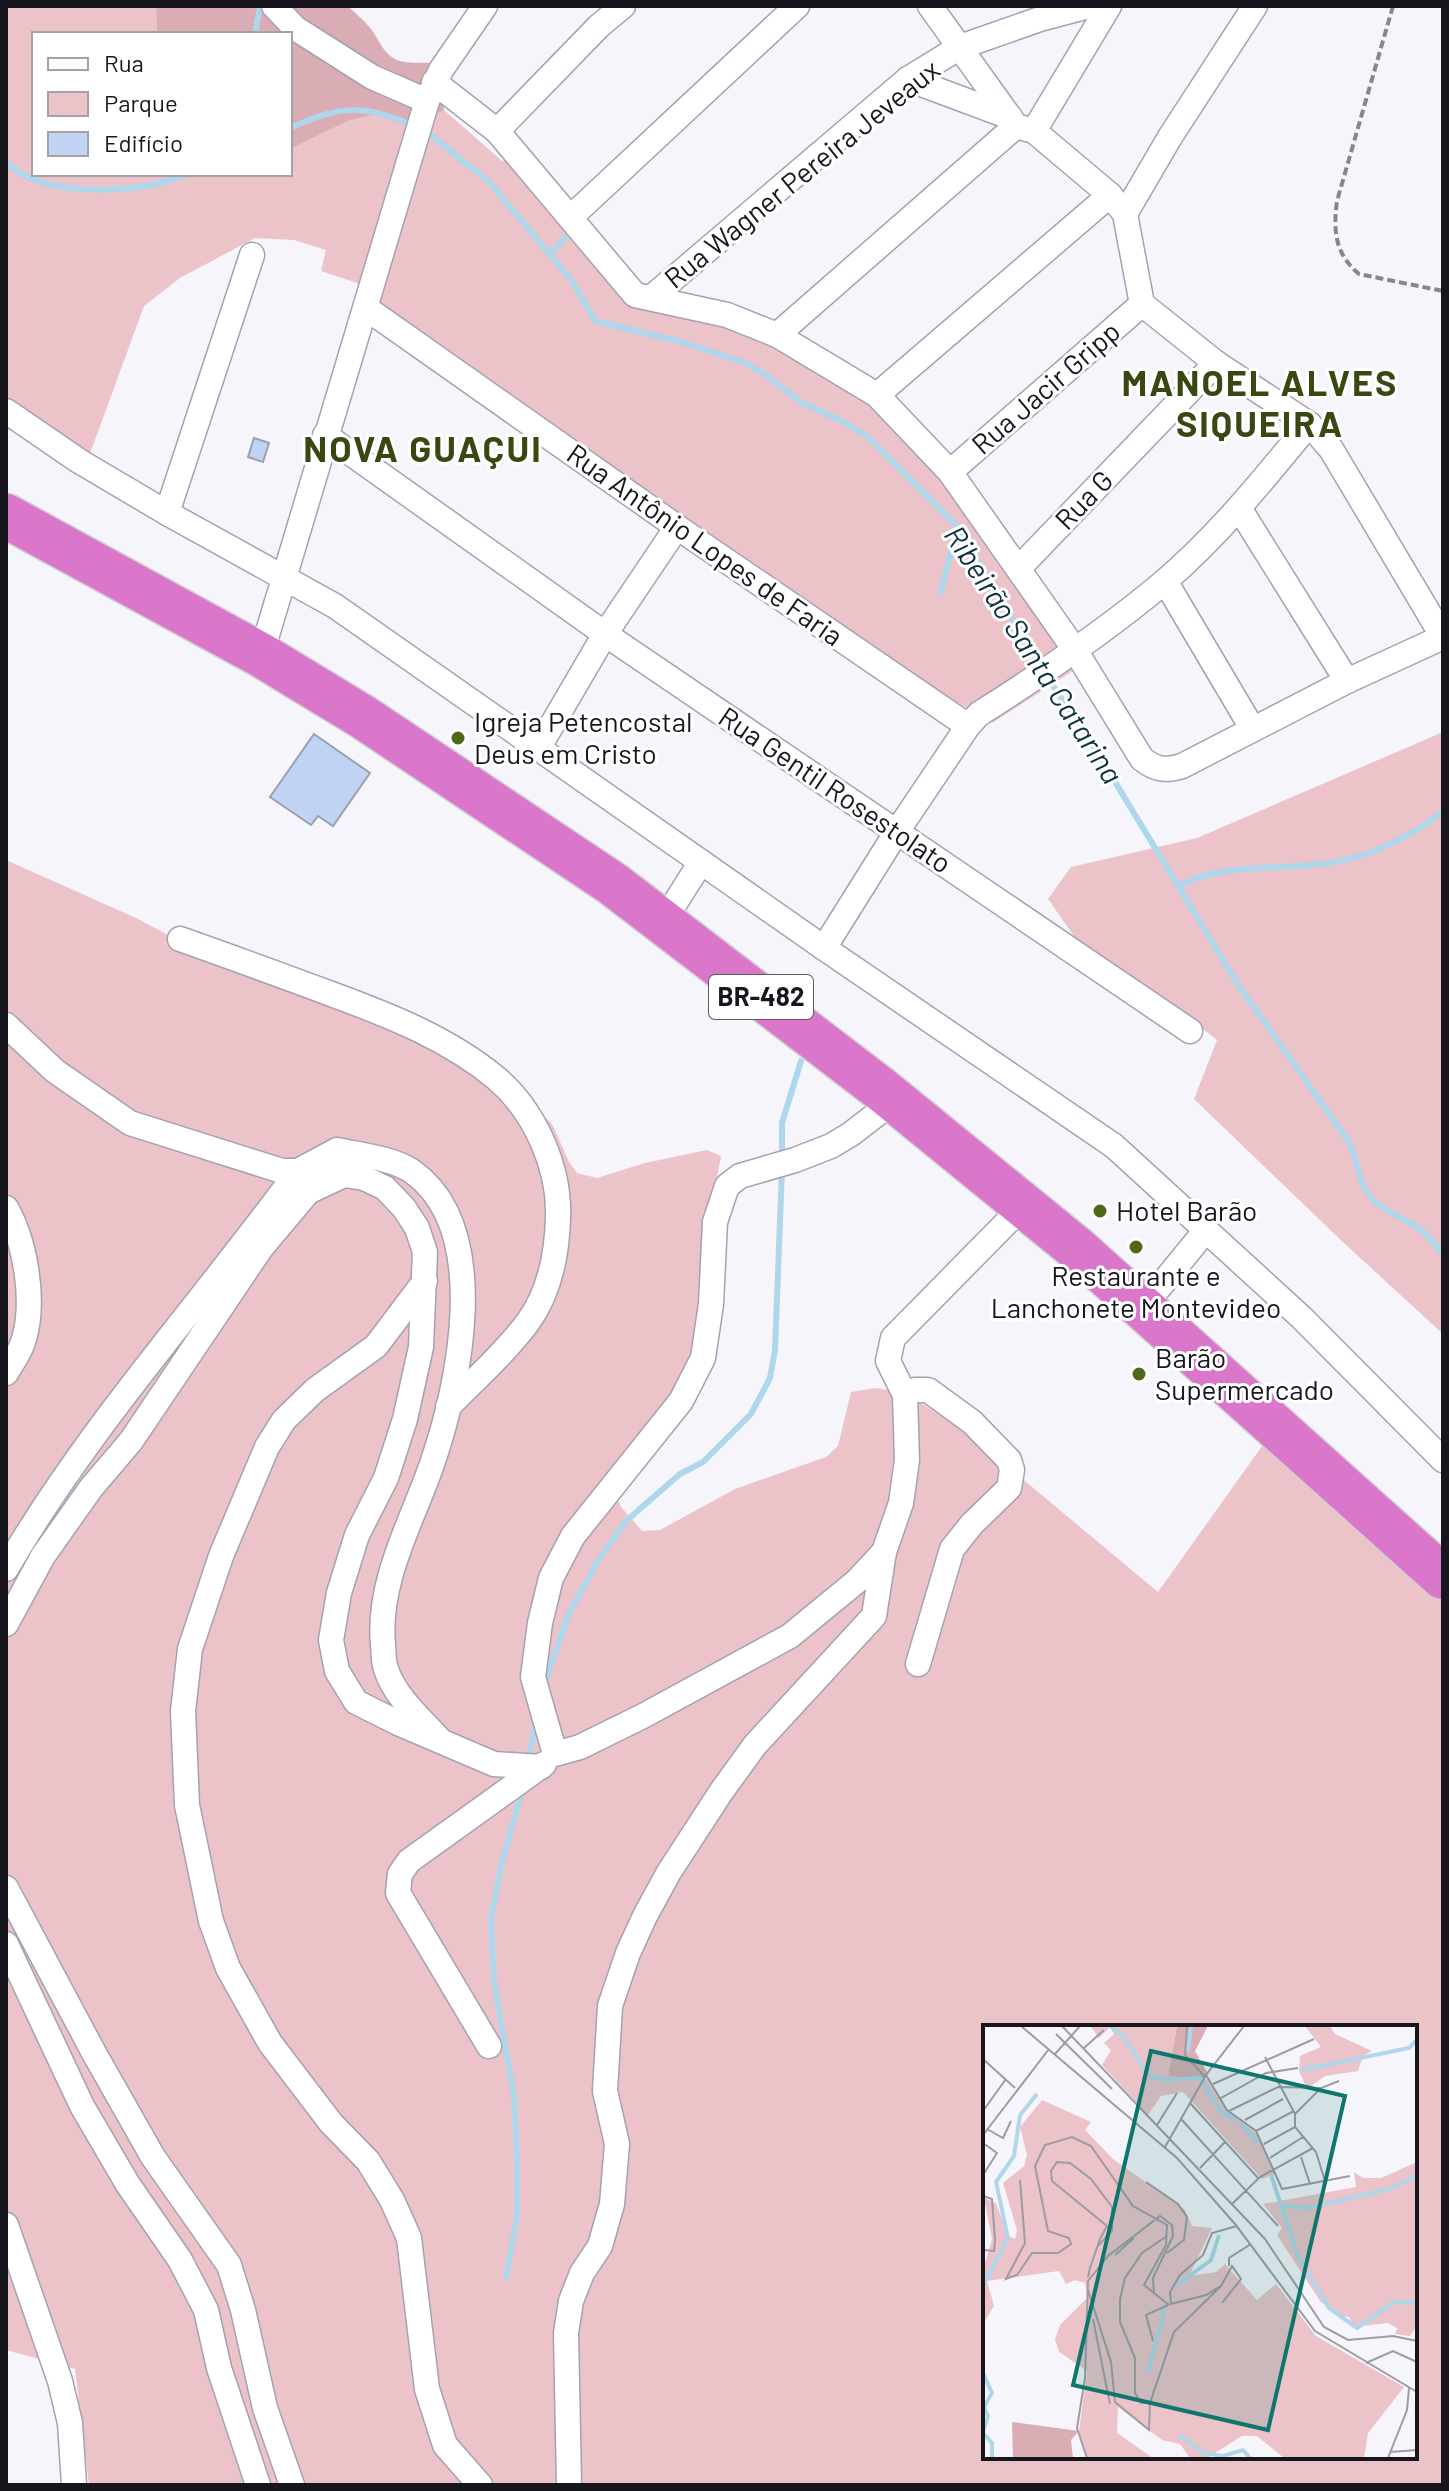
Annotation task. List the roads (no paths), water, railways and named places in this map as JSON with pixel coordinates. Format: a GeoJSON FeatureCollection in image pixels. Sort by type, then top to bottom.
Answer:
{"type":"FeatureCollection","features":[{"type":"Feature","properties":{"kind":"highway","name":"BR-482"},"geometry":{"type":"LineString","coordinates":[[6,516],[261,655],[363,717],[546,837],[663,922],[895,1100],[1024,1205],[1144,1306],[1443,1577]]}},
{"type":"Feature","properties":{"kind":"street"},"geometry":{"type":"LineString","coordinates":[[274,6],[295,28],[425,108],[497,131],[635,295],[727,315],[777,335],[877,395],[950,472],[1075,650],[1142,759],[1159,769],[1170,770],[1182,766],[1347,681],[1443,637],[1331,449],[1309,424],[1216,363],[1142,304],[1118,204],[1020,125],[930,6]]}},
{"type":"Feature","properties":{"kind":"street"},"geometry":{"type":"LineString","coordinates":[[261,655],[425,108],[485,6]]}},
{"type":"Feature","properties":{"kind":"street"},"geometry":{"type":"LineString","coordinates":[[497,131],[599,26],[623,6]]}},
{"type":"Feature","properties":{"kind":"street"},"geometry":{"type":"LineString","coordinates":[[571,217],[797,6]]}},
{"type":"Feature","properties":{"kind":"street","name":"Rua Wagner Pereira Jeveaux"},"geometry":{"type":"LineString","coordinates":[[652,297],[908,79],[960,47],[1040,19],[1089,6]]}},
{"type":"Feature","properties":{"kind":"street"},"geometry":{"type":"LineString","coordinates":[[777,335],[1020,125],[1109,6]]}},
{"type":"Feature","properties":{"kind":"street"},"geometry":{"type":"LineString","coordinates":[[877,395],[1118,204],[1170,137],[1255,6]]}},
{"type":"Feature","properties":{"kind":"street"},"geometry":{"type":"LineString","coordinates":[[908,79],[1020,125]]}},
{"type":"Feature","properties":{"kind":"street"},"geometry":{"type":"LineString","coordinates":[[167,513],[252,255]]}},
{"type":"Feature","properties":{"kind":"street","name":"Rua Jacir Gripp"},"geometry":{"type":"LineString","coordinates":[[950,472],[1142,304]]}},
{"type":"Feature","properties":{"kind":"street","name":"Rua Antônio Lopes de Faria"},"geometry":{"type":"LineString","coordinates":[[366,308],[677,527],[968,726]]}},
{"type":"Feature","properties":{"kind":"street","name":"Rua G"},"geometry":{"type":"LineString","coordinates":[[1019,568],[1216,363]]}},
{"type":"Feature","properties":{"kind":"street"},"geometry":{"type":"LineString","coordinates":[[6,411],[79,461],[335,606],[824,948],[1114,1146],[1302,1318],[1443,1460]]}},
{"type":"Feature","properties":{"kind":"street"},"geometry":{"type":"LineString","coordinates":[[824,948],[896,833],[979,714],[1075,650],[1165,581],[1239,508],[1309,424]]}},
{"type":"Feature","properties":{"kind":"street","name":"Rua Gentil Rosestolato"},"geometry":{"type":"LineString","coordinates":[[325,435],[605,634],[1190,1031]]}},
{"type":"Feature","properties":{"kind":"street"},"geometry":{"type":"LineString","coordinates":[[1239,508],[1347,681]]}},
{"type":"Feature","properties":{"kind":"street"},"geometry":{"type":"LineString","coordinates":[[539,747],[605,634],[677,527]]}},
{"type":"Feature","properties":{"kind":"street"},"geometry":{"type":"LineString","coordinates":[[1165,581],[1252,728]]}},
{"type":"Feature","properties":{"kind":"street"},"geometry":{"type":"LineString","coordinates":[[663,922],[701,862]]}},
{"type":"Feature","properties":{"kind":"street"},"geometry":{"type":"LineString","coordinates":[[180,939],[379,1012],[445,1042],[498,1080],[529,1118],[551,1160],[559,1201],[557,1243],[547,1285],[529,1321],[448,1407]]}},
{"type":"Feature","properties":{"kind":"street"},"geometry":{"type":"LineString","coordinates":[[6,1025],[55,1071],[130,1123],[282,1171],[364,1178],[385,1188],[404,1208],[417,1228],[425,1252],[421,1347],[405,1419],[386,1478],[357,1535],[339,1593],[331,1640],[337,1671],[356,1702],[494,1764],[548,1760]]}},
{"type":"Feature","properties":{"kind":"street"},"geometry":{"type":"LineString","coordinates":[[548,1760],[533,1677],[540,1623],[551,1578],[573,1536],[681,1401],[703,1358],[711,1304],[715,1222],[727,1186],[740,1176],[831,1146],[895,1100]]}},
{"type":"Feature","properties":{"kind":"street"},"geometry":{"type":"LineString","coordinates":[[6,1569],[36,1517],[129,1390],[298,1171],[337,1150],[411,1171],[437,1196],[455,1237],[463,1309],[448,1407],[432,1463],[392,1572],[384,1601],[382,1637],[385,1668],[398,1691],[441,1741]]}},
{"type":"Feature","properties":{"kind":"street"},"geometry":{"type":"LineString","coordinates":[[6,1624],[43,1556],[91,1488],[131,1441],[261,1248],[308,1192],[344,1175]]}},
{"type":"Feature","properties":{"kind":"street"},"geometry":{"type":"LineString","coordinates":[[569,2485],[566,2333],[571,2301],[582,2273],[600,2246],[612,2204],[617,2144],[605,2091],[609,2016],[614,1992],[645,1916],[669,1872],[721,1792],[755,1745],[874,1616],[884,1552],[901,1503],[907,1460],[905,1395],[888,1361],[893,1338],[1024,1205]]}},
{"type":"Feature","properties":{"kind":"street"},"geometry":{"type":"LineString","coordinates":[[6,1208],[27,1264],[24,1340],[6,1373]]}},
{"type":"Feature","properties":{"kind":"street"},"geometry":{"type":"LineString","coordinates":[[1144,1306],[1206,1230]]}},
{"type":"Feature","properties":{"kind":"street"},"geometry":{"type":"LineString","coordinates":[[425,1281],[376,1346],[315,1390],[284,1420],[267,1447],[221,1556],[190,1649],[183,1711],[187,1805],[211,1921],[228,1968],[270,2043],[331,2123],[368,2161],[392,2200],[409,2238],[427,2389],[445,2445],[480,2485]]}},
{"type":"Feature","properties":{"kind":"street"},"geometry":{"type":"LineString","coordinates":[[905,1395],[915,1390],[928,1390],[972,1422],[1009,1460],[1012,1470],[1009,1488],[972,1524],[952,1549],[918,1664]]}},
{"type":"Feature","properties":{"kind":"street"},"geometry":{"type":"LineString","coordinates":[[489,2046],[398,1893],[400,1874],[409,1861],[548,1760],[643,1716],[790,1636],[857,1581],[884,1552]]}},
{"type":"Feature","properties":{"kind":"street"},"geometry":{"type":"LineString","coordinates":[[6,1888],[153,2157],[229,2265],[243,2310],[265,2408],[292,2485]]}},
{"type":"Feature","properties":{"kind":"street"},"geometry":{"type":"LineString","coordinates":[[6,1944],[82,2106],[127,2183],[180,2260],[206,2310],[219,2368],[258,2485]]}},
{"type":"Feature","properties":{"kind":"street"},"geometry":{"type":"LineString","coordinates":[[6,2225],[60,2381],[70,2423],[74,2485]]}},
{"type":"Feature","properties":{"kind":"waterway"},"geometry":{"type":"LineString","coordinates":[[255,32],[260,6]]}},
{"type":"Feature","properties":{"kind":"waterway","name":"Ribeirão Santa Catarina"},"geometry":{"type":"LineString","coordinates":[[292,127],[324,115],[352,110],[380,114],[415,126]]}},
{"type":"Feature","properties":{"kind":"waterway","name":"Ribeirão Santa Catarina"},"geometry":{"type":"LineString","coordinates":[[425,130],[490,183],[572,281],[595,321],[678,341],[743,362],[766,375],[802,403],[868,437],[957,526],[1041,667]]}},
{"type":"Feature","properties":{"kind":"waterway","name":"Ribeirão Santa Catarina"},"geometry":{"type":"LineString","coordinates":[[6,160],[33,179],[73,188],[135,188],[181,176]]}},
{"type":"Feature","properties":{"kind":"waterway"},"geometry":{"type":"LineString","coordinates":[[551,253],[565,238]]}},
{"type":"Feature","properties":{"kind":"waterway"},"geometry":{"type":"LineString","coordinates":[[941,592],[957,526]]}},
{"type":"Feature","properties":{"kind":"waterway","name":"Ribeirão Santa Catarina"},"geometry":{"type":"LineString","coordinates":[[1047,677],[1089,739],[1237,983],[1349,1142],[1369,1195],[1385,1209],[1421,1230],[1443,1255]]}},
{"type":"Feature","properties":{"kind":"waterway"},"geometry":{"type":"LineString","coordinates":[[1178,887],[1211,874],[1330,863],[1360,856],[1404,837],[1443,811]]}},
{"type":"Feature","properties":{"kind":"waterway"},"geometry":{"type":"LineString","coordinates":[[782,1158],[782,1123],[801,1061]]}},
{"type":"Feature","properties":{"kind":"waterway"},"geometry":{"type":"LineString","coordinates":[[544,1686],[568,1615],[599,1559],[626,1521],[680,1474],[703,1462],[751,1414],[770,1378],[775,1350],[782,1170]]}},
{"type":"Feature","properties":{"kind":"waterway"},"geometry":{"type":"LineString","coordinates":[[528,1761],[536,1721]]}},
{"type":"Feature","properties":{"kind":"waterway"},"geometry":{"type":"LineString","coordinates":[[506,2277],[517,2217],[517,2158],[514,2096],[494,1982],[491,1919],[502,1862],[522,1791]]}},
{"type":"Feature","properties":{"kind":"place","name":"Igreja Petencostal Deus em Cristo"},"geometry":{"type":"Point","coordinates":[458,738]}},
{"type":"Feature","properties":{"kind":"place","name":"Hotel Barão"},"geometry":{"type":"Point","coordinates":[1100,1211]}},
{"type":"Feature","properties":{"kind":"place","name":"Restaurante e Lanchonete Montevideo"},"geometry":{"type":"Point","coordinates":[1136,1247]}},
{"type":"Feature","properties":{"kind":"place","name":"Barão Supermercado"},"geometry":{"type":"Point","coordinates":[1139,1374]}},
{"type":"Feature","properties":{"kind":"district","name":"MANOEL ALVES SIQUEIRA"},"geometry":{"type":"Point","coordinates":[1260,404]}},
{"type":"Feature","properties":{"kind":"district","name":"NOVA GUAÇUI"},"geometry":{"type":"Point","coordinates":[423,449]}}]}
